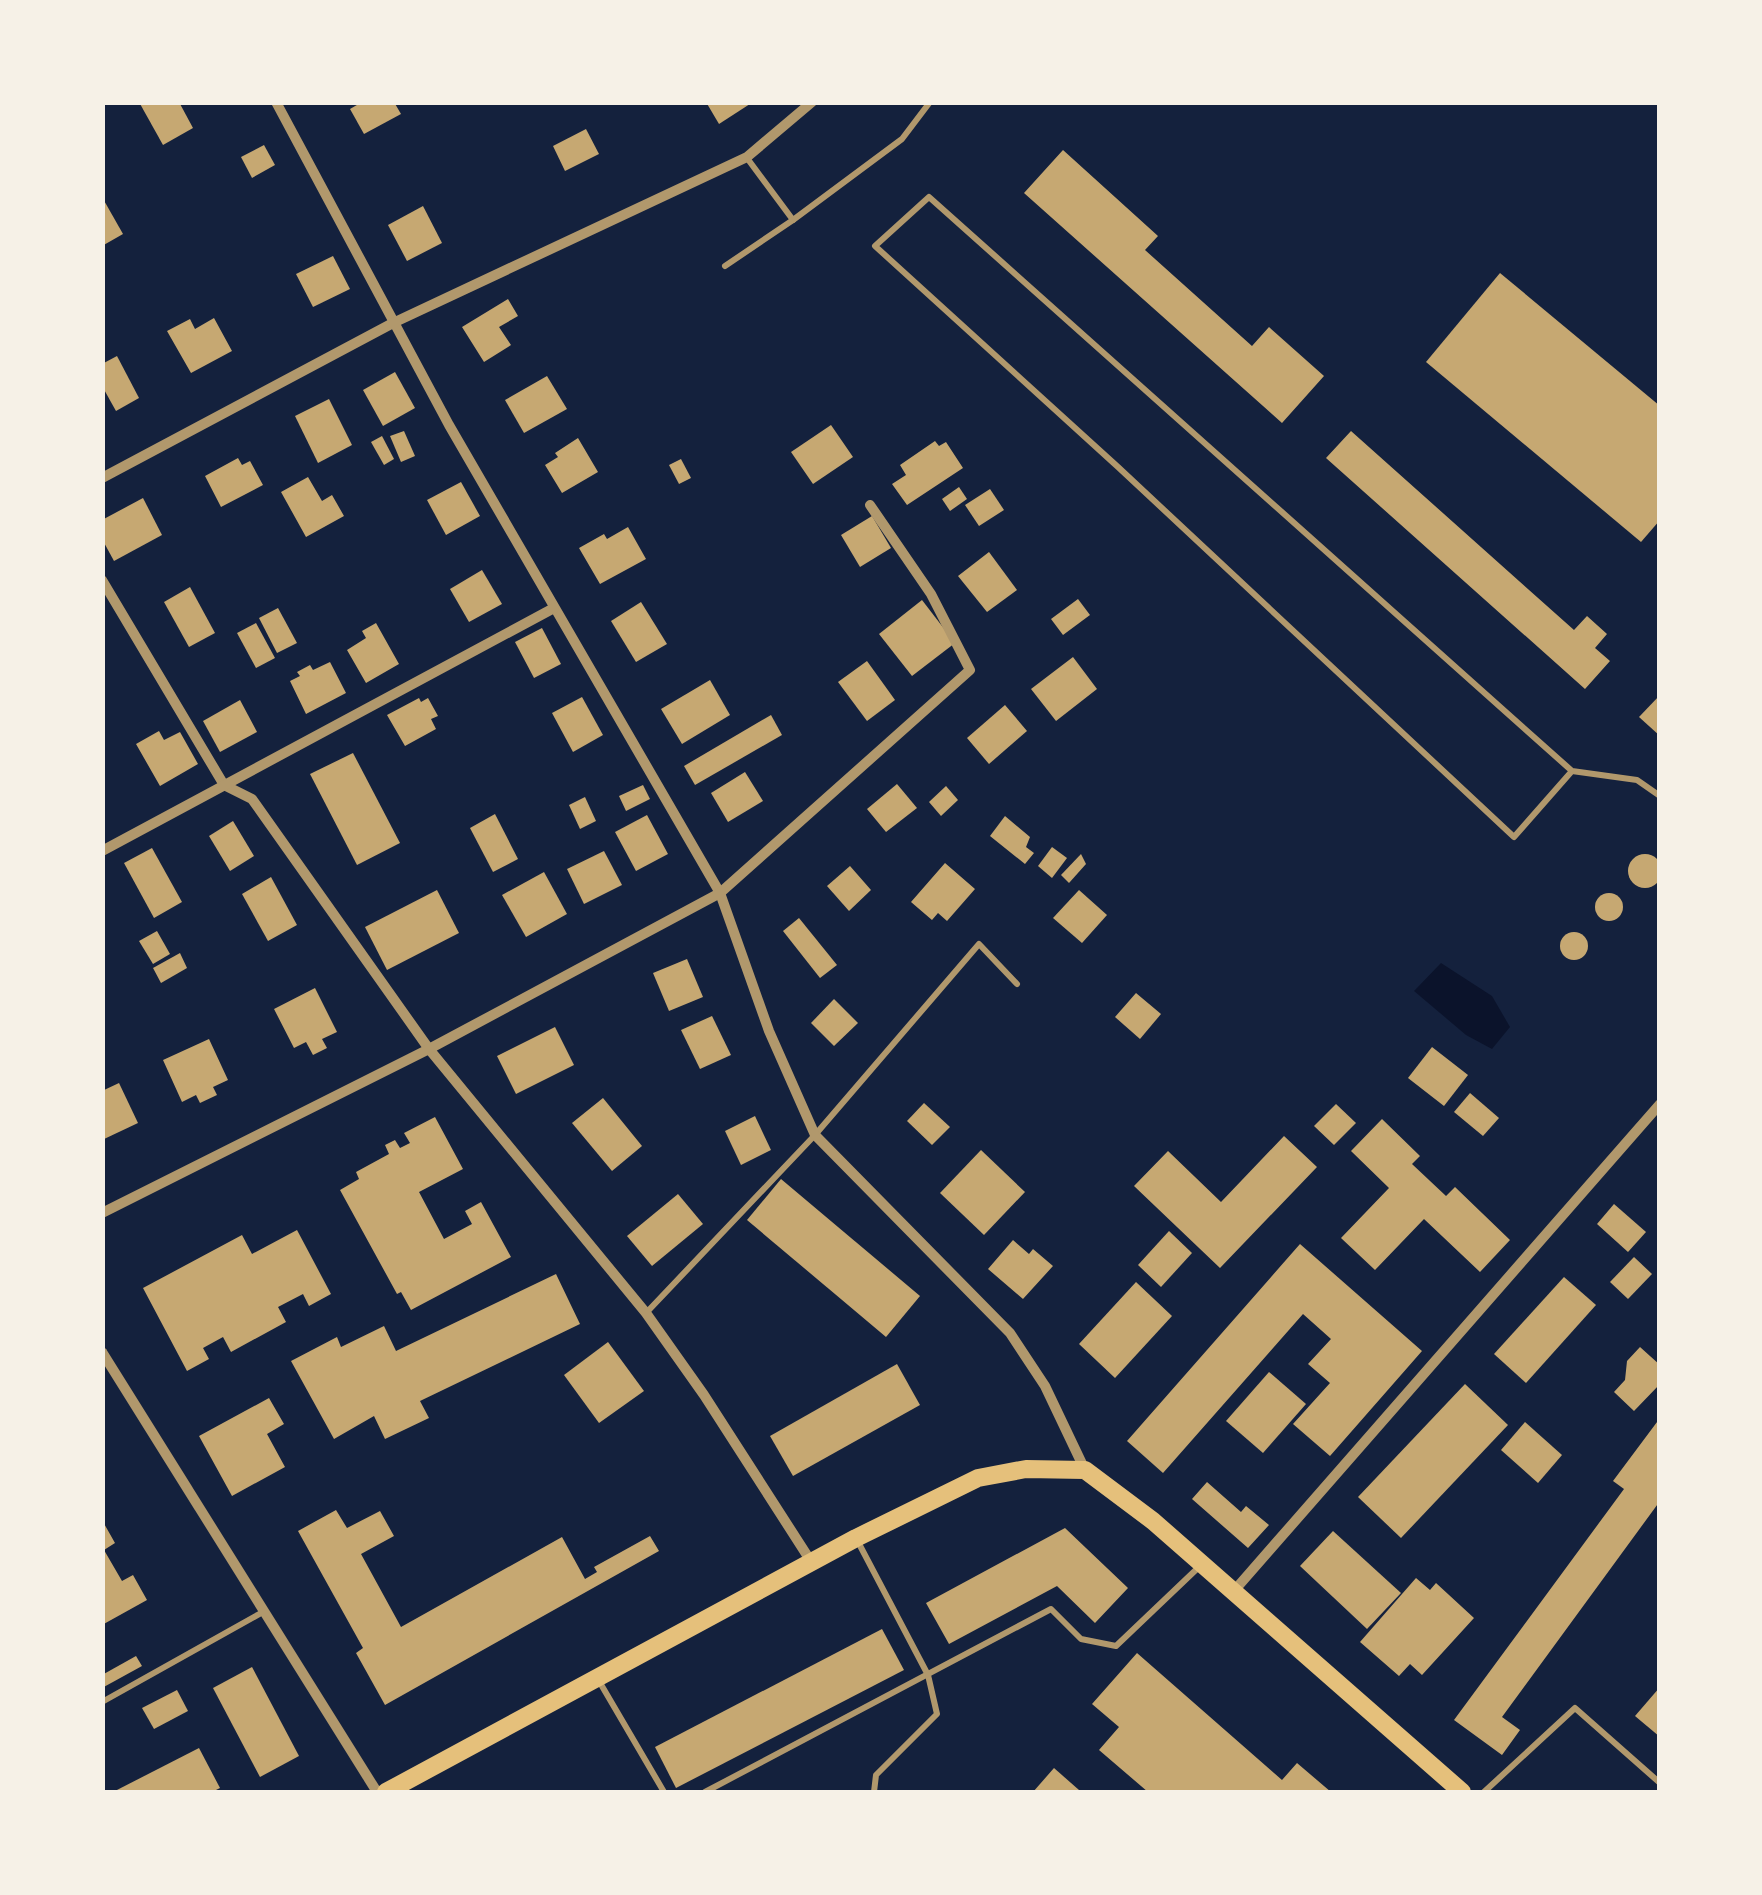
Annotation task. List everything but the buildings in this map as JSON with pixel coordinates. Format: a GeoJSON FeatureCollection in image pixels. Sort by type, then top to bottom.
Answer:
{"type":"FeatureCollection","features":[{"type":"Feature","properties":{"kind":"main road"},"geometry":{"type":"LineString","coordinates":[[386,1792],[856,1538],[978,1478],[1026,1468],[1085,1470],[1202,1564],[1462,1792]]}},
{"type":"Feature","properties":{"kind":"street"},"geometry":{"type":"LineString","coordinates":[[276,102],[393,323],[720,893],[769,1031],[814,1135],[1010,1333],[1045,1386],[1085,1470]]}},
{"type":"Feature","properties":{"kind":"street"},"geometry":{"type":"LineString","coordinates":[[102,478],[393,323],[746,157],[812,102]]}},
{"type":"Feature","properties":{"kind":"street"},"geometry":{"type":"LineString","coordinates":[[102,1213],[430,1049],[720,893],[970,670],[931,594],[870,504]]}},
{"type":"Feature","properties":{"kind":"street"},"geometry":{"type":"LineString","coordinates":[[102,580],[224,785],[252,799],[430,1049],[646,1313],[812,1562]]}},
{"type":"Feature","properties":{"kind":"street"},"geometry":{"type":"LineString","coordinates":[[102,852],[554,608]]}},
{"type":"Feature","properties":{"kind":"street"},"geometry":{"type":"LineString","coordinates":[[1234,1592],[1660,1104]]}},
{"type":"Feature","properties":{"kind":"street"},"geometry":{"type":"LineString","coordinates":[[102,1352],[377,1792]]}},
{"type":"Feature","properties":{"kind":"lane"},"geometry":{"type":"LineString","coordinates":[[725,266],[902,140],[925,104]]}},
{"type":"Feature","properties":{"kind":"lane"},"geometry":{"type":"LineString","coordinates":[[746,157],[793,220]]}},
{"type":"Feature","properties":{"kind":"lane"},"geometry":{"type":"LineString","coordinates":[[1572,771],[1514,837],[875,246],[929,197],[1572,771],[1637,780],[1660,796]]}},
{"type":"Feature","properties":{"kind":"lane"},"geometry":{"type":"LineString","coordinates":[[646,1313],[814,1135],[979,944],[1017,984]]}},
{"type":"Feature","properties":{"kind":"lane"},"geometry":{"type":"LineString","coordinates":[[856,1538],[928,1674],[937,1714],[876,1774],[874,1792]]}},
{"type":"Feature","properties":{"kind":"lane"},"geometry":{"type":"LineString","coordinates":[[705,1792],[1050,1609],[1081,1639],[1116,1646],[1202,1564]]}},
{"type":"Feature","properties":{"kind":"lane"},"geometry":{"type":"LineString","coordinates":[[102,1702],[264,1611]]}},
{"type":"Feature","properties":{"kind":"lane"},"geometry":{"type":"LineString","coordinates":[[597,1678],[664,1792]]}},
{"type":"Feature","properties":{"kind":"lane"},"geometry":{"type":"LineString","coordinates":[[1484,1792],[1575,1708],[1660,1783]]}},
{"type":"Feature","properties":{"kind":"water"},"geometry":{"type":"Polygon","coordinates":[[[1441,963],[1492,996],[1510,1027],[1492,1049],[1466,1035],[1414,991],[1441,963]]]}}]}
